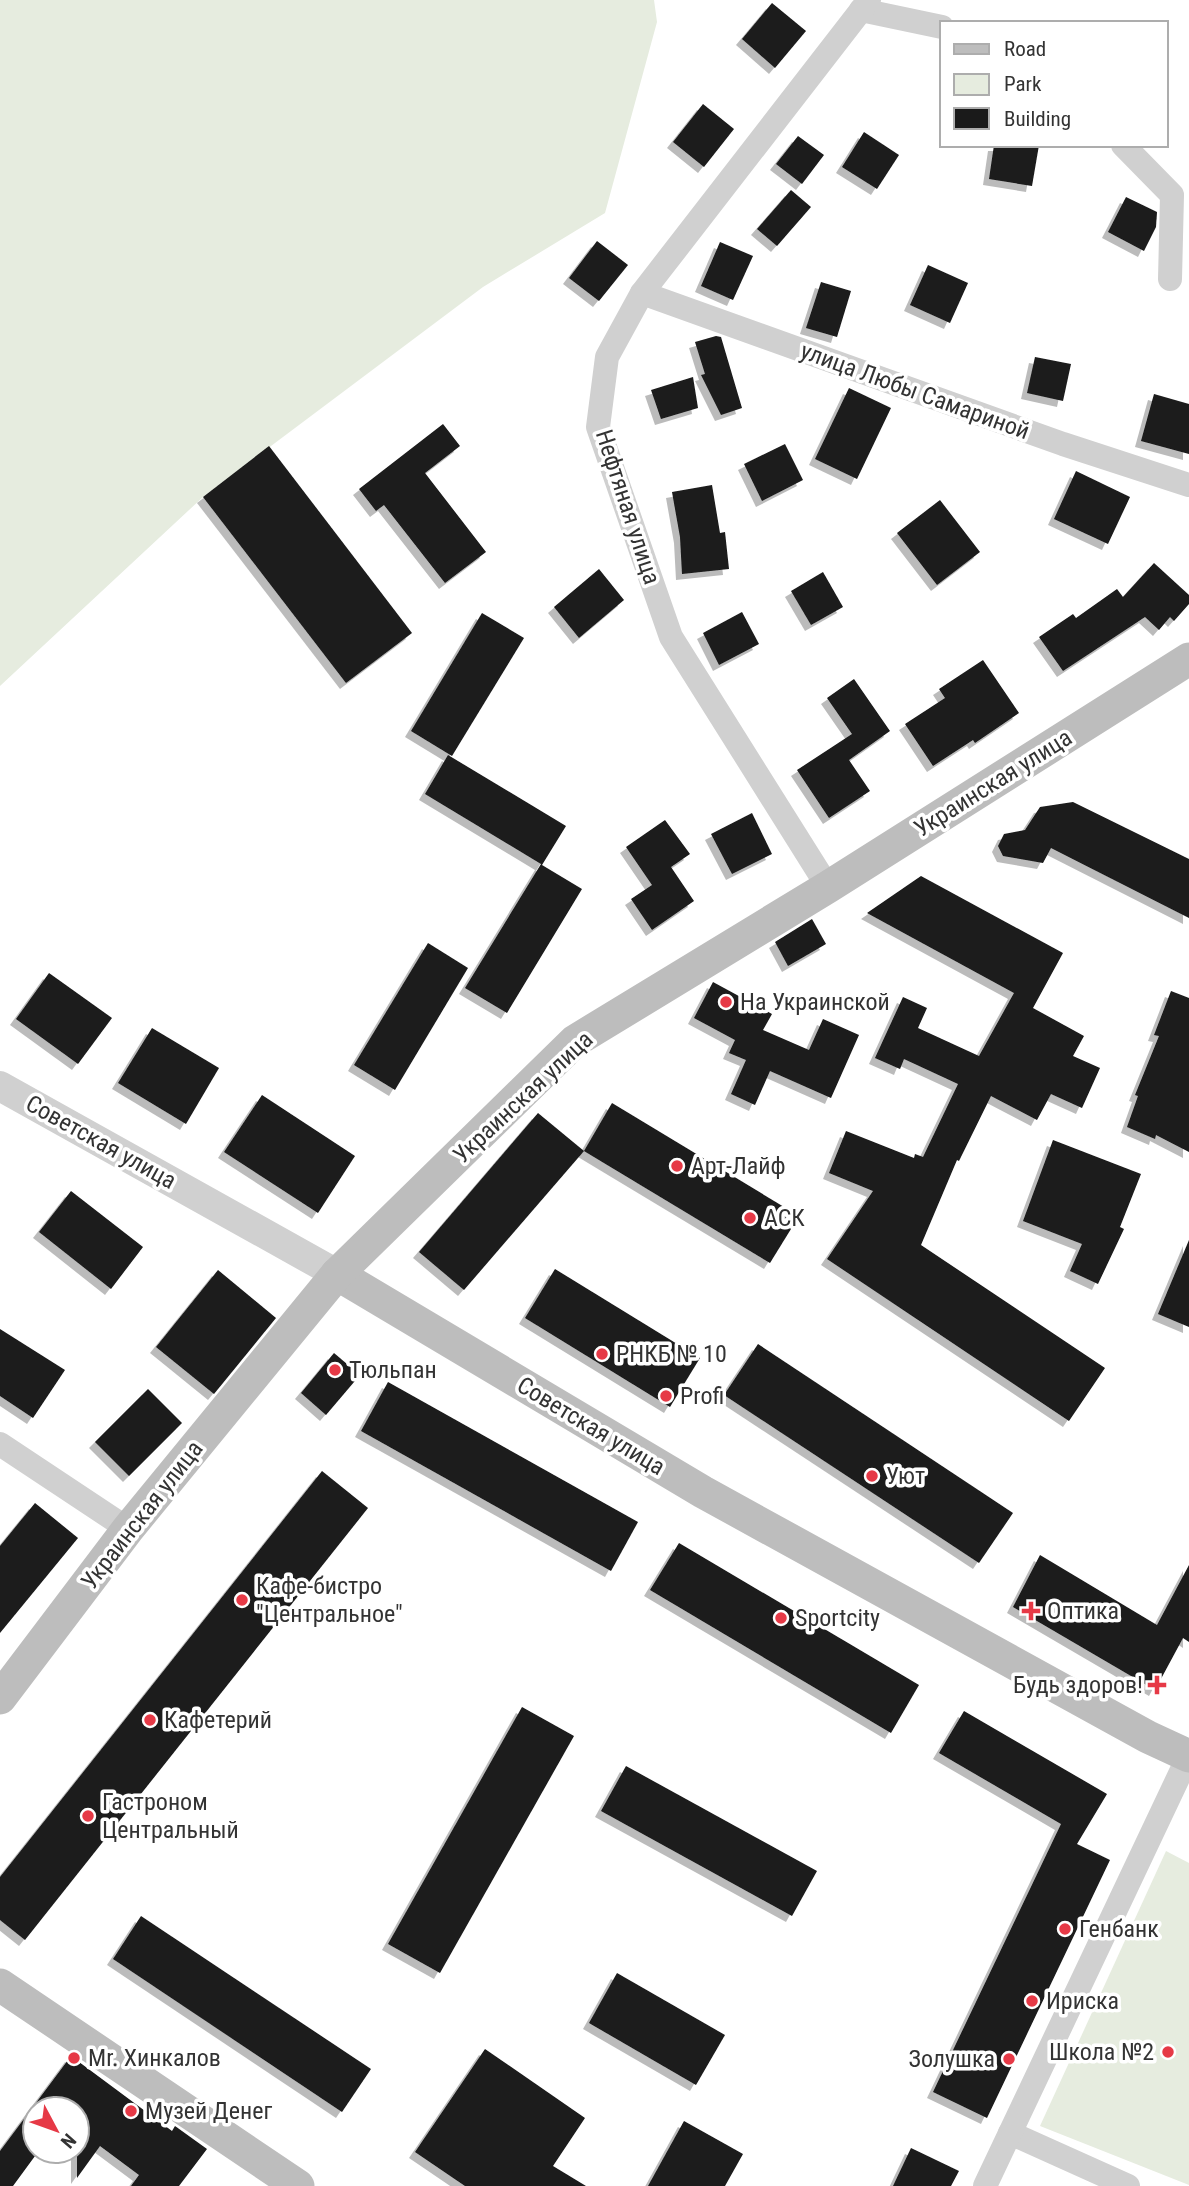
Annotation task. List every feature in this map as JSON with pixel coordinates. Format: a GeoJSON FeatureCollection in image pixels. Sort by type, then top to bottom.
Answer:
{"type":"FeatureCollection","features":[{"type":"Feature","properties":{"kind":"main road","name":"Украинская улица"},"geometry":{"type":"LineString","coordinates":[[0,1698],[128,1529],[337,1274],[575,1041],[828,887],[1189,660]]}},
{"type":"Feature","properties":{"kind":"main road","name":"Советская улица"},"geometry":{"type":"LineString","coordinates":[[337,1274],[702,1492],[1136,1730],[1189,1756]]}},
{"type":"Feature","properties":{"kind":"main road"},"geometry":{"type":"LineString","coordinates":[[0,1985],[298,2186]]}},
{"type":"Feature","properties":{"kind":"street"},"geometry":{"type":"LineString","coordinates":[[865,5],[940,26]]}},
{"type":"Feature","properties":{"kind":"street","name":"Нефтяная улица"},"geometry":{"type":"LineString","coordinates":[[828,887],[671,637],[598,427],[607,356],[642,293],[865,5]]}},
{"type":"Feature","properties":{"kind":"street"},"geometry":{"type":"LineString","coordinates":[[1125,147],[1172,195],[1170,279]]}},
{"type":"Feature","properties":{"kind":"street","name":"улица Любы Самариной"},"geometry":{"type":"LineString","coordinates":[[642,293],[1063,444],[1189,485]]}},
{"type":"Feature","properties":{"kind":"street","name":"Советская улица"},"geometry":{"type":"LineString","coordinates":[[0,1086],[337,1274]]}},
{"type":"Feature","properties":{"kind":"street"},"geometry":{"type":"LineString","coordinates":[[0,1444],[128,1529]]}},
{"type":"Feature","properties":{"kind":"street"},"geometry":{"type":"LineString","coordinates":[[985,2186],[1189,1756]]}},
{"type":"Feature","properties":{"kind":"street"},"geometry":{"type":"LineString","coordinates":[[1010,2133],[1128,2186]]}},
{"type":"Feature","properties":{"kind":"green space"},"geometry":{"type":"Polygon","coordinates":[[[0,0],[654,0],[657,22],[605,213],[483,287],[203,497],[0,686],[0,0]]]}},
{"type":"Feature","properties":{"kind":"green space"},"geometry":{"type":"Polygon","coordinates":[[[1166,1851],[1189,1863],[1189,2185],[1040,2126],[1166,1851]]]}},
{"type":"Feature","properties":{"kind":"building"},"geometry":{"type":"Polygon","coordinates":[[[772,3],[806,31],[775,68],[742,39],[772,3]]]}},
{"type":"Feature","properties":{"kind":"building"},"geometry":{"type":"Polygon","coordinates":[[[703,104],[734,129],[704,167],[673,142],[703,104]]]}},
{"type":"Feature","properties":{"kind":"building"},"geometry":{"type":"Polygon","coordinates":[[[864,132],[899,155],[877,189],[842,167],[864,132]]]}},
{"type":"Feature","properties":{"kind":"building"},"geometry":{"type":"Polygon","coordinates":[[[798,136],[824,155],[802,184],[776,164],[798,136]]]}},
{"type":"Feature","properties":{"kind":"building"},"geometry":{"type":"Polygon","coordinates":[[[994,147],[1039,147],[1032,186],[989,179],[994,147]]]}},
{"type":"Feature","properties":{"kind":"building"},"geometry":{"type":"Polygon","coordinates":[[[791,190],[811,207],[777,246],[757,229],[791,190]]]}},
{"type":"Feature","properties":{"kind":"building"},"geometry":{"type":"Polygon","coordinates":[[[1126,197],[1157,212],[1156,227],[1144,251],[1108,232],[1126,197]]]}},
{"type":"Feature","properties":{"kind":"building"},"geometry":{"type":"Polygon","coordinates":[[[597,241],[628,265],[599,301],[569,278],[597,241]]]}},
{"type":"Feature","properties":{"kind":"building"},"geometry":{"type":"Polygon","coordinates":[[[720,242],[753,256],[733,300],[701,286],[720,242]]]}},
{"type":"Feature","properties":{"kind":"building"},"geometry":{"type":"Polygon","coordinates":[[[928,265],[968,283],[950,323],[910,305],[928,265]]]}},
{"type":"Feature","properties":{"kind":"building"},"geometry":{"type":"Polygon","coordinates":[[[821,282],[851,291],[837,337],[806,328],[821,282]]]}},
{"type":"Feature","properties":{"kind":"building"},"geometry":{"type":"Polygon","coordinates":[[[721,337],[742,408],[721,415],[701,375],[705,374],[695,342],[721,337]]]}},
{"type":"Feature","properties":{"kind":"building"},"geometry":{"type":"Polygon","coordinates":[[[1035,357],[1071,364],[1063,401],[1027,393],[1035,357]]]}},
{"type":"Feature","properties":{"kind":"building"},"geometry":{"type":"Polygon","coordinates":[[[693,377],[698,408],[661,419],[651,390],[693,377]]]}},
{"type":"Feature","properties":{"kind":"building"},"geometry":{"type":"Polygon","coordinates":[[[849,388],[891,408],[857,479],[815,459],[849,388]]]}},
{"type":"Feature","properties":{"kind":"building"},"geometry":{"type":"Polygon","coordinates":[[[1154,394],[1189,404],[1189,454],[1141,441],[1154,394]]]}},
{"type":"Feature","properties":{"kind":"building"},"geometry":{"type":"Polygon","coordinates":[[[443,424],[460,446],[425,473],[486,552],[445,583],[384,505],[376,511],[359,489],[443,424]]]}},
{"type":"Feature","properties":{"kind":"building"},"geometry":{"type":"Polygon","coordinates":[[[785,444],[803,480],[762,501],[744,464],[785,444]]]}},
{"type":"Feature","properties":{"kind":"building"},"geometry":{"type":"Polygon","coordinates":[[[269,446],[412,633],[346,683],[203,497],[269,446]]]}},
{"type":"Feature","properties":{"kind":"building"},"geometry":{"type":"Polygon","coordinates":[[[1076,471],[1130,497],[1108,544],[1054,519],[1076,471]]]}},
{"type":"Feature","properties":{"kind":"building"},"geometry":{"type":"Polygon","coordinates":[[[712,485],[720,533],[725,532],[729,569],[682,574],[680,537],[672,492],[712,485]]]}},
{"type":"Feature","properties":{"kind":"building"},"geometry":{"type":"Polygon","coordinates":[[[940,500],[980,552],[937,585],[897,533],[940,500]]]}},
{"type":"Feature","properties":{"kind":"building"},"geometry":{"type":"Polygon","coordinates":[[[1154,563],[1189,595],[1189,604],[1174,621],[1170,617],[1159,630],[1145,617],[1063,671],[1039,637],[1073,614],[1076,618],[1117,589],[1123,597],[1154,563]]]}},
{"type":"Feature","properties":{"kind":"building"},"geometry":{"type":"Polygon","coordinates":[[[599,569],[624,600],[579,638],[554,607],[599,569]]]}},
{"type":"Feature","properties":{"kind":"building"},"geometry":{"type":"Polygon","coordinates":[[[823,572],[843,607],[811,625],[791,591],[823,572]]]}},
{"type":"Feature","properties":{"kind":"building"},"geometry":{"type":"Polygon","coordinates":[[[742,612],[759,644],[719,665],[703,633],[742,612]]]}},
{"type":"Feature","properties":{"kind":"building"},"geometry":{"type":"Polygon","coordinates":[[[482,613],[524,638],[452,756],[411,731],[482,613]]]}},
{"type":"Feature","properties":{"kind":"building"},"geometry":{"type":"Polygon","coordinates":[[[983,660],[1019,713],[975,743],[973,740],[933,766],[905,724],[945,698],[939,689],[983,660]]]}},
{"type":"Feature","properties":{"kind":"building"},"geometry":{"type":"Polygon","coordinates":[[[854,679],[890,731],[849,760],[870,791],[829,818],[797,770],[852,734],[827,698],[854,679]]]}},
{"type":"Feature","properties":{"kind":"building"},"geometry":{"type":"Polygon","coordinates":[[[448,755],[566,826],[542,865],[582,889],[507,1013],[465,988],[541,864],[425,794],[448,755]]]}},
{"type":"Feature","properties":{"kind":"building"},"geometry":{"type":"Polygon","coordinates":[[[1073,802],[1189,859],[1189,918],[1051,848],[1043,863],[1003,856],[998,846],[1004,834],[1025,830],[1040,807],[1073,802]]]}},
{"type":"Feature","properties":{"kind":"building"},"geometry":{"type":"Polygon","coordinates":[[[752,813],[772,854],[732,874],[711,834],[752,813]]]}},
{"type":"Feature","properties":{"kind":"building"},"geometry":{"type":"Polygon","coordinates":[[[665,820],[690,854],[671,867],[694,901],[652,930],[631,899],[652,885],[626,847],[665,820]]]}},
{"type":"Feature","properties":{"kind":"building"},"geometry":{"type":"Polygon","coordinates":[[[921,876],[1063,953],[1033,1008],[1084,1036],[1073,1056],[1100,1068],[1082,1108],[1051,1094],[1037,1120],[991,1096],[959,1161],[957,1160],[921,1245],[1105,1368],[1069,1421],[827,1259],[873,1191],[829,1173],[846,1131],[914,1158],[915,1154],[923,1157],[958,1084],[904,1059],[900,1069],[875,1058],[903,997],[927,1008],[918,1028],[979,1056],[1014,993],[867,913],[921,876]]]}},
{"type":"Feature","properties":{"kind":"building"},"geometry":{"type":"Polygon","coordinates":[[[812,919],[826,944],[788,966],[775,942],[812,919]]]}},
{"type":"Feature","properties":{"kind":"building"},"geometry":{"type":"Polygon","coordinates":[[[428,943],[468,968],[395,1090],[354,1065],[428,943]]]}},
{"type":"Feature","properties":{"kind":"building"},"geometry":{"type":"Polygon","coordinates":[[[49,973],[112,1018],[78,1064],[16,1019],[49,973]]]}},
{"type":"Feature","properties":{"kind":"building"},"geometry":{"type":"Polygon","coordinates":[[[713,982],[772,1014],[763,1030],[809,1050],[823,1019],[859,1035],[831,1098],[770,1071],[755,1105],[731,1094],[746,1060],[729,1053],[735,1040],[694,1018],[713,982]]]}},
{"type":"Feature","properties":{"kind":"building"},"geometry":{"type":"Polygon","coordinates":[[[1171,991],[1189,998],[1189,1152],[1156,1135],[1155,1139],[1127,1127],[1138,1096],[1135,1095],[1159,1036],[1154,1035],[1171,991]]]}},
{"type":"Feature","properties":{"kind":"building"},"geometry":{"type":"Polygon","coordinates":[[[152,1028],[219,1068],[186,1124],[118,1083],[152,1028]]]}},
{"type":"Feature","properties":{"kind":"building"},"geometry":{"type":"Polygon","coordinates":[[[262,1095],[355,1156],[318,1213],[224,1152],[262,1095]]]}},
{"type":"Feature","properties":{"kind":"building"},"geometry":{"type":"Polygon","coordinates":[[[612,1103],[799,1216],[770,1263],[584,1151],[612,1103]]]}},
{"type":"Feature","properties":{"kind":"building"},"geometry":{"type":"Polygon","coordinates":[[[538,1113],[584,1151],[464,1290],[419,1252],[538,1113]]]}},
{"type":"Feature","properties":{"kind":"building"},"geometry":{"type":"Polygon","coordinates":[[[1053,1140],[1141,1174],[1120,1227],[1124,1229],[1098,1284],[1070,1271],[1082,1244],[1023,1221],[1053,1140]]]}},
{"type":"Feature","properties":{"kind":"building"},"geometry":{"type":"Polygon","coordinates":[[[71,1191],[143,1247],[111,1289],[39,1232],[71,1191]]]}},
{"type":"Feature","properties":{"kind":"building"},"geometry":{"type":"Polygon","coordinates":[[[1189,1240],[1189,1327],[1158,1314],[1189,1240]]]}},
{"type":"Feature","properties":{"kind":"building"},"geometry":{"type":"Polygon","coordinates":[[[555,1269],[700,1358],[670,1407],[525,1318],[555,1269]]]}},
{"type":"Feature","properties":{"kind":"building"},"geometry":{"type":"Polygon","coordinates":[[[218,1270],[276,1318],[214,1394],[156,1347],[218,1270]]]}},
{"type":"Feature","properties":{"kind":"building"},"geometry":{"type":"Polygon","coordinates":[[[0,1329],[65,1370],[33,1418],[0,1396],[0,1329]]]}},
{"type":"Feature","properties":{"kind":"building"},"geometry":{"type":"Polygon","coordinates":[[[758,1344],[1013,1513],[979,1563],[724,1395],[758,1344]]]}},
{"type":"Feature","properties":{"kind":"building"},"geometry":{"type":"Polygon","coordinates":[[[334,1353],[360,1375],[326,1415],[301,1393],[334,1353]]]}},
{"type":"Feature","properties":{"kind":"building"},"geometry":{"type":"Polygon","coordinates":[[[388,1382],[638,1522],[611,1571],[361,1431],[388,1382]]]}},
{"type":"Feature","properties":{"kind":"building"},"geometry":{"type":"Polygon","coordinates":[[[148,1389],[182,1423],[129,1476],[95,1442],[148,1389]]]}},
{"type":"Feature","properties":{"kind":"building"},"geometry":{"type":"Polygon","coordinates":[[[322,1471],[368,1508],[25,1940],[0,1920],[0,1877],[322,1471]]]}},
{"type":"Feature","properties":{"kind":"building"},"geometry":{"type":"Polygon","coordinates":[[[35,1503],[78,1538],[0,1633],[0,1546],[35,1503]]]}},
{"type":"Feature","properties":{"kind":"building"},"geometry":{"type":"Polygon","coordinates":[[[679,1543],[919,1685],[891,1733],[650,1590],[679,1543]]]}},
{"type":"Feature","properties":{"kind":"building"},"geometry":{"type":"Polygon","coordinates":[[[1040,1555],[1157,1625],[1189,1565],[1189,1642],[1183,1638],[1155,1690],[1013,1607],[1040,1555]]]}},
{"type":"Feature","properties":{"kind":"building"},"geometry":{"type":"Polygon","coordinates":[[[522,1707],[574,1736],[440,1973],[388,1944],[522,1707]]]}},
{"type":"Feature","properties":{"kind":"building"},"geometry":{"type":"Polygon","coordinates":[[[964,1711],[1107,1794],[1077,1844],[1110,1860],[987,2118],[933,2092],[1061,1824],[939,1753],[964,1711]]]}},
{"type":"Feature","properties":{"kind":"building"},"geometry":{"type":"Polygon","coordinates":[[[626,1766],[817,1871],[792,1916],[601,1811],[626,1766]]]}},
{"type":"Feature","properties":{"kind":"building"},"geometry":{"type":"Polygon","coordinates":[[[141,1916],[371,2069],[342,2112],[113,1959],[141,1916]]]}},
{"type":"Feature","properties":{"kind":"building"},"geometry":{"type":"Polygon","coordinates":[[[617,1973],[725,2035],[696,2085],[589,2023],[617,1973]]]}},
{"type":"Feature","properties":{"kind":"building"},"geometry":{"type":"Polygon","coordinates":[[[485,2049],[585,2118],[553,2166],[586,2186],[465,2186],[415,2152],[485,2049]]]}},
{"type":"Feature","properties":{"kind":"building"},"geometry":{"type":"Polygon","coordinates":[[[71,2056],[172,2131],[175,2126],[207,2149],[179,2186],[131,2186],[139,2175],[100,2146],[91,2159],[91,2095],[42,2095],[71,2056]]]}},
{"type":"Feature","properties":{"kind":"building"},"geometry":{"type":"Polygon","coordinates":[[[684,2121],[743,2154],[725,2186],[648,2186],[684,2121]]]}},
{"type":"Feature","properties":{"kind":"building"},"geometry":{"type":"Polygon","coordinates":[[[21,2123],[21,2165],[28,2165],[13,2186],[0,2186],[0,2151],[21,2123]]]}},
{"type":"Feature","properties":{"kind":"building"},"geometry":{"type":"Polygon","coordinates":[[[911,2148],[959,2171],[951,2186],[893,2186],[911,2148]]]}},
{"type":"Feature","properties":{"kind":"building"},"geometry":{"type":"Polygon","coordinates":[[[77,2165],[86,2165],[77,2178],[77,2165]]]}},
{"type":"Feature","properties":{"kind":"place","name":"На Украинской"},"geometry":{"type":"Point","coordinates":[726,1002]}},
{"type":"Feature","properties":{"kind":"place","name":"Арт-Лайф"},"geometry":{"type":"Point","coordinates":[677,1166]}},
{"type":"Feature","properties":{"kind":"place","name":"АСК"},"geometry":{"type":"Point","coordinates":[750,1218]}},
{"type":"Feature","properties":{"kind":"place","name":"РНКБ № 10"},"geometry":{"type":"Point","coordinates":[602,1354]}},
{"type":"Feature","properties":{"kind":"place","name":"Тюльпан"},"geometry":{"type":"Point","coordinates":[335,1370]}},
{"type":"Feature","properties":{"kind":"place","name":"Profi"},"geometry":{"type":"Point","coordinates":[666,1396]}},
{"type":"Feature","properties":{"kind":"place","name":"Уют"},"geometry":{"type":"Point","coordinates":[872,1476]}},
{"type":"Feature","properties":{"kind":"place","name":"Кафе‐бистро \"Центральное\""},"geometry":{"type":"Point","coordinates":[242,1600]}},
{"type":"Feature","properties":{"kind":"place","name":"Оптика"},"geometry":{"type":"Point","coordinates":[1031,1611]}},
{"type":"Feature","properties":{"kind":"place","name":"Sportcity"},"geometry":{"type":"Point","coordinates":[781,1618]}},
{"type":"Feature","properties":{"kind":"place","name":"Будь здоров!"},"geometry":{"type":"Point","coordinates":[1157,1685]}},
{"type":"Feature","properties":{"kind":"place","name":"Кафетерий"},"geometry":{"type":"Point","coordinates":[150,1720]}},
{"type":"Feature","properties":{"kind":"place","name":"Гастроном Центральный"},"geometry":{"type":"Point","coordinates":[88,1816]}},
{"type":"Feature","properties":{"kind":"place","name":"Генбанк"},"geometry":{"type":"Point","coordinates":[1065,1929]}},
{"type":"Feature","properties":{"kind":"place","name":"Ириска"},"geometry":{"type":"Point","coordinates":[1032,2001]}},
{"type":"Feature","properties":{"kind":"place","name":"Школа №2"},"geometry":{"type":"Point","coordinates":[1168,2052]}},
{"type":"Feature","properties":{"kind":"place","name":"Mr. Хинкалов"},"geometry":{"type":"Point","coordinates":[74,2058]}},
{"type":"Feature","properties":{"kind":"place","name":"Золушка"},"geometry":{"type":"Point","coordinates":[1009,2059]}},
{"type":"Feature","properties":{"kind":"place","name":"Музей Денег"},"geometry":{"type":"Point","coordinates":[131,2111]}}]}
